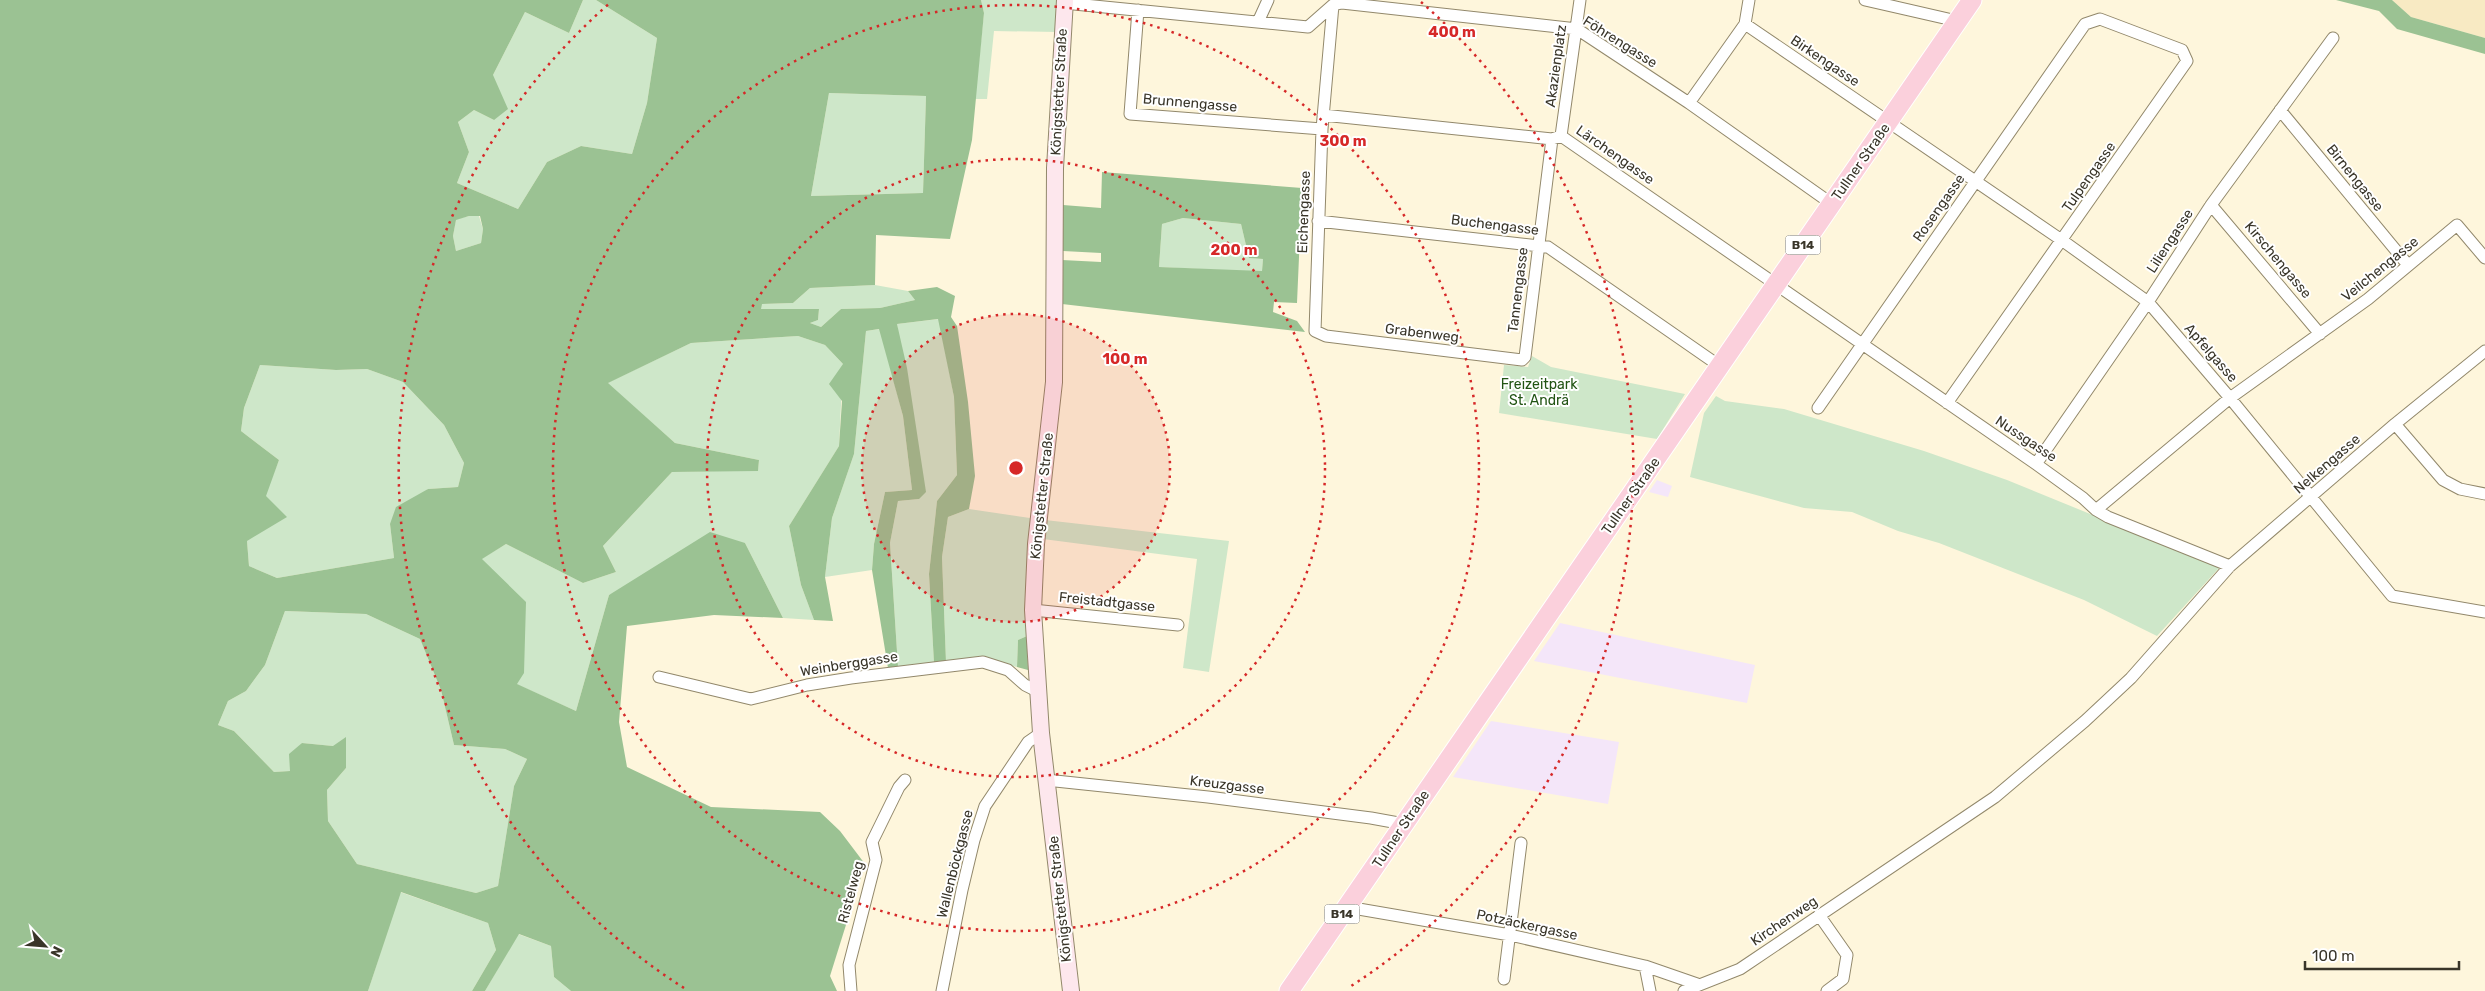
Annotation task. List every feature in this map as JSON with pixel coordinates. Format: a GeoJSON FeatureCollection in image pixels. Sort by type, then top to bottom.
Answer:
{"type":"FeatureCollection","features":[{"type":"Feature","properties":{"kind":"main road","name":"Tullner Straße"},"geometry":{"type":"LineString","coordinates":[[1289,991],[1972,0]]}},
{"type":"Feature","properties":{"kind":"main road","name":"Königstetter Straße"},"geometry":{"type":"LineString","coordinates":[[1065,1],[1055,177],[1054,382],[1036,544],[1033,610],[1041,733],[1070,991]]}},
{"type":"Feature","properties":{"kind":"street"},"geometry":{"type":"LineString","coordinates":[[1258,22],[1268,0]]}},
{"type":"Feature","properties":{"kind":"street","name":"Akazienplatz"},"geometry":{"type":"LineString","coordinates":[[1557,137],[1577,29],[1580,0]]}},
{"type":"Feature","properties":{"kind":"street"},"geometry":{"type":"LineString","coordinates":[[1689,104],[1745,24],[1749,0]]}},
{"type":"Feature","properties":{"kind":"street"},"geometry":{"type":"LineString","coordinates":[[1865,0],[1957,21]]}},
{"type":"Feature","properties":{"kind":"street"},"geometry":{"type":"LineString","coordinates":[[1065,1],[1308,27],[1333,5]]}},
{"type":"Feature","properties":{"kind":"street","name":"Föhrengasse"},"geometry":{"type":"LineString","coordinates":[[1333,5],[1342,3],[1577,29],[1689,104],[1832,204]]}},
{"type":"Feature","properties":{"kind":"street","name":"Eichengasse"},"geometry":{"type":"LineString","coordinates":[[1315,331],[1322,129],[1333,5]]}},
{"type":"Feature","properties":{"kind":"street","name":"Brunnengasse"},"geometry":{"type":"LineString","coordinates":[[1138,10],[1130,114],[1322,129]]}},
{"type":"Feature","properties":{"kind":"street","name":"Tulpengasse"},"geometry":{"type":"LineString","coordinates":[[1947,404],[2188,61],[2182,50],[2100,19],[2085,24]]}},
{"type":"Feature","properties":{"kind":"street","name":"Birkengasse"},"geometry":{"type":"LineString","coordinates":[[1745,24],[1888,122]]}},
{"type":"Feature","properties":{"kind":"street","name":"Rosengasse"},"geometry":{"type":"LineString","coordinates":[[1818,408],[2085,24]]}},
{"type":"Feature","properties":{"kind":"street","name":"Liliengasse"},"geometry":{"type":"LineString","coordinates":[[2036,464],[2148,302],[2211,205],[2333,38]]}},
{"type":"Feature","properties":{"kind":"street","name":"Birnengasse"},"geometry":{"type":"LineString","coordinates":[[2280,110],[2408,265]]}},
{"type":"Feature","properties":{"kind":"street","name":"Lärchengasse"},"geometry":{"type":"LineString","coordinates":[[1323,115],[1557,137],[1776,284],[1816,313]]}},
{"type":"Feature","properties":{"kind":"street","name":"Apfelgasse"},"geometry":{"type":"LineString","coordinates":[[1888,122],[1975,183],[2063,241],[2148,302],[2230,398],[2392,596],[2485,612]]}},
{"type":"Feature","properties":{"kind":"street","name":"Tannengasse"},"geometry":{"type":"LineString","coordinates":[[1525,357],[1539,245],[1557,137]]}},
{"type":"Feature","properties":{"kind":"street","name":"Kirschengasse"},"geometry":{"type":"LineString","coordinates":[[2211,205],[2320,334]]}},
{"type":"Feature","properties":{"kind":"street","name":"Buchengasse"},"geometry":{"type":"LineString","coordinates":[[1318,220],[1539,245],[1548,248],[1720,367]]}},
{"type":"Feature","properties":{"kind":"street","name":"Veilchengasse"},"geometry":{"type":"LineString","coordinates":[[2096,510],[2230,398],[2320,334],[2457,225],[2485,258]]}},
{"type":"Feature","properties":{"kind":"street","name":"Nussgasse"},"geometry":{"type":"LineString","coordinates":[[1816,313],[2036,464],[2083,498],[2096,510],[2179,547],[2230,566]]}},
{"type":"Feature","properties":{"kind":"street","name":"Grabenweg"},"geometry":{"type":"LineString","coordinates":[[1315,331],[1326,336],[1522,360],[1525,357]]}},
{"type":"Feature","properties":{"kind":"street","name":"Nelkengasse"},"geometry":{"type":"LineString","coordinates":[[2195,606],[2230,566],[2395,424],[2485,351]]}},
{"type":"Feature","properties":{"kind":"street"},"geometry":{"type":"LineString","coordinates":[[2395,424],[2443,480],[2460,489],[2485,494]]}},
{"type":"Feature","properties":{"kind":"street","name":"Kirchenweg"},"geometry":{"type":"LineString","coordinates":[[1684,991],[1740,969],[1995,797],[2085,721],[2137,671],[2195,606]]}},
{"type":"Feature","properties":{"kind":"street","name":"Freistadtgasse"},"geometry":{"type":"LineString","coordinates":[[1033,610],[1178,625]]}},
{"type":"Feature","properties":{"kind":"street","name":"Weinberggasse"},"geometry":{"type":"LineString","coordinates":[[659,678],[750,699],[807,685],[851,678],[983,662],[1008,670],[1025,685],[1037,691]]}},
{"type":"Feature","properties":{"kind":"street","name":"Wallenböckgasse"},"geometry":{"type":"LineString","coordinates":[[942,991],[962,890],[974,840],[985,806],[1028,742],[1041,733]]}},
{"type":"Feature","properties":{"kind":"street","name":"Ristelweg"},"geometry":{"type":"LineString","coordinates":[[851,991],[849,965],[876,860],[872,842],[899,787],[906,780]]}},
{"type":"Feature","properties":{"kind":"street","name":"Kreuzgasse"},"geometry":{"type":"LineString","coordinates":[[1046,780],[1228,799],[1404,824]]}},
{"type":"Feature","properties":{"kind":"street"},"geometry":{"type":"LineString","coordinates":[[1504,979],[1521,843]]}},
{"type":"Feature","properties":{"kind":"street","name":"Potzäckergasse"},"geometry":{"type":"LineString","coordinates":[[1347,907],[1510,935],[1645,966],[1698,984]]}},
{"type":"Feature","properties":{"kind":"street"},"geometry":{"type":"LineString","coordinates":[[1819,915],[1847,955],[1843,979],[1827,991]]}},
{"type":"Feature","properties":{"kind":"street"},"geometry":{"type":"LineString","coordinates":[[1645,966],[1650,991]]}},
{"type":"Feature","properties":{"kind":"shaded area"},"geometry":{"type":"Polygon","coordinates":[[[2392,0],[2485,0],[2485,38],[2411,17],[2392,0]]]}},
{"type":"Feature","properties":{"kind":"shaded area"},"geometry":{"type":"Polygon","coordinates":[[[1657,480],[1672,486],[1668,497],[1649,492],[1657,480]]]}},
{"type":"Feature","properties":{"kind":"shaded area"},"geometry":{"type":"Polygon","coordinates":[[[1560,623],[1755,665],[1747,703],[1534,661],[1560,623]]]}},
{"type":"Feature","properties":{"kind":"shaded area"},"geometry":{"type":"Polygon","coordinates":[[[1491,721],[1619,742],[1608,804],[1453,777],[1491,721]]]}},
{"type":"Feature","properties":{"kind":"green space"},"geometry":{"type":"Polygon","coordinates":[[[0,0],[583,0],[569,33],[525,12],[493,75],[508,109],[494,120],[474,110],[458,122],[469,152],[457,183],[518,209],[547,162],[581,146],[632,154],[647,103],[657,38],[596,0],[981,0],[984,13],[972,140],[950,239],[876,235],[875,285],[810,288],[793,303],[762,304],[761,309],[819,309],[818,320],[810,323],[821,327],[841,309],[880,308],[915,300],[908,291],[937,287],[955,296],[951,317],[957,326],[968,402],[975,476],[969,509],[948,517],[942,557],[946,662],[934,663],[929,574],[937,501],[957,475],[954,397],[938,319],[897,324],[907,368],[926,492],[919,499],[898,501],[890,543],[898,667],[888,668],[872,570],[874,544],[885,492],[912,490],[903,416],[879,329],[866,331],[854,454],[832,518],[825,577],[833,621],[814,620],[801,585],[789,526],[839,446],[842,401],[829,384],[843,364],[825,345],[798,336],[691,343],[608,383],[675,443],[759,460],[758,471],[672,472],[603,546],[616,572],[583,583],[506,544],[482,559],[526,602],[524,673],[517,684],[576,711],[609,595],[710,532],[745,543],[783,618],[714,615],[627,626],[619,722],[627,767],[711,807],[820,812],[840,831],[865,864],[830,976],[837,991],[571,991],[554,977],[551,946],[519,934],[485,991],[472,991],[496,950],[488,923],[401,892],[368,991],[0,991],[0,0]],[[829,93],[811,196],[923,193],[926,96],[829,93]],[[469,216],[456,220],[453,236],[456,251],[481,243],[483,229],[480,216],[469,216]],[[260,365],[244,408],[241,431],[279,460],[266,496],[287,517],[247,541],[249,566],[277,578],[394,558],[390,524],[396,507],[428,489],[458,487],[464,463],[444,425],[403,382],[367,369],[336,370],[260,365]],[[285,611],[265,665],[246,691],[228,701],[218,725],[234,731],[274,772],[290,771],[289,754],[302,743],[333,746],[346,737],[346,768],[327,790],[328,821],[357,864],[476,893],[498,886],[514,786],[527,759],[505,749],[454,745],[441,690],[420,639],[366,614],[285,611]]]}},
{"type":"Feature","properties":{"kind":"green space"},"geometry":{"type":"Polygon","coordinates":[[[583,0],[596,0],[657,38],[647,103],[632,154],[581,146],[547,162],[518,209],[457,183],[469,152],[458,122],[474,110],[494,120],[493,75],[525,12],[569,33],[583,0]]]}},
{"type":"Feature","properties":{"kind":"green space"},"geometry":{"type":"Polygon","coordinates":[[[981,0],[1061,0],[1058,32],[994,31],[987,99],[975,99],[984,13],[981,0]]]}},
{"type":"Feature","properties":{"kind":"green space"},"geometry":{"type":"Polygon","coordinates":[[[2336,0],[2392,0],[2411,17],[2485,38],[2485,54],[2397,29],[2379,11],[2336,0]]]}},
{"type":"Feature","properties":{"kind":"green space"},"geometry":{"type":"Polygon","coordinates":[[[829,93],[926,96],[923,193],[811,196],[829,93]]]}},
{"type":"Feature","properties":{"kind":"green space"},"geometry":{"type":"Polygon","coordinates":[[[1102,172],[1302,188],[1297,303],[1274,302],[1273,312],[1297,321],[1305,332],[1062,304],[1062,260],[1101,262],[1101,253],[1063,251],[1063,205],[1101,208],[1102,172]],[[1183,218],[1162,224],[1159,267],[1262,271],[1263,259],[1249,258],[1241,224],[1183,218]]]}},
{"type":"Feature","properties":{"kind":"green space"},"geometry":{"type":"Polygon","coordinates":[[[479,216],[483,229],[481,243],[456,251],[453,236],[456,219],[479,216]]]}},
{"type":"Feature","properties":{"kind":"green space"},"geometry":{"type":"Polygon","coordinates":[[[1183,218],[1241,224],[1249,258],[1263,259],[1262,272],[1159,267],[1162,224],[1183,218]]]}},
{"type":"Feature","properties":{"kind":"green space"},"geometry":{"type":"Polygon","coordinates":[[[875,285],[908,291],[915,300],[880,308],[841,309],[821,327],[810,323],[818,320],[819,309],[761,309],[761,304],[793,303],[810,288],[875,285]]]}},
{"type":"Feature","properties":{"kind":"green space"},"geometry":{"type":"Polygon","coordinates":[[[939,319],[954,397],[957,475],[937,501],[929,574],[934,663],[898,667],[890,543],[898,501],[919,499],[897,324],[939,319]]]}},
{"type":"Feature","properties":{"kind":"green space"},"geometry":{"type":"Polygon","coordinates":[[[880,329],[903,416],[912,490],[885,492],[874,544],[872,570],[825,577],[832,518],[854,454],[866,331],[880,329]]]}},
{"type":"Feature","properties":{"kind":"green space"},"geometry":{"type":"Polygon","coordinates":[[[798,336],[825,345],[843,364],[839,446],[789,526],[801,585],[814,620],[783,618],[745,543],[609,595],[576,711],[516,684],[481,559],[506,544],[583,583],[616,572],[603,546],[672,472],[758,470],[759,460],[675,443],[607,383],[691,343],[798,336]]]}},
{"type":"Feature","properties":{"kind":"green space","name":"Freizeitpark St. Andrä"},"geometry":{"type":"Polygon","coordinates":[[[1532,356],[1551,367],[1685,394],[1657,439],[1499,413],[1504,365],[1528,367],[1532,356]]]}},
{"type":"Feature","properties":{"kind":"green space"},"geometry":{"type":"Polygon","coordinates":[[[260,365],[336,370],[367,369],[403,382],[444,425],[464,463],[458,487],[428,489],[390,524],[394,558],[277,578],[249,566],[247,541],[279,460],[241,431],[244,408],[260,365]]]}},
{"type":"Feature","properties":{"kind":"green space"},"geometry":{"type":"Polygon","coordinates":[[[1716,396],[1725,401],[1784,409],[1924,451],[2007,480],[2220,567],[2157,636],[2084,600],[1939,543],[1898,531],[1852,512],[1804,508],[1690,477],[1704,413],[1716,396]]]}},
{"type":"Feature","properties":{"kind":"green space"},"geometry":{"type":"Polygon","coordinates":[[[969,509],[1030,518],[1027,636],[1018,640],[1017,667],[984,659],[946,662],[942,557],[948,517],[969,509]]]}},
{"type":"Feature","properties":{"kind":"green space"},"geometry":{"type":"Polygon","coordinates":[[[1045,520],[1229,541],[1209,672],[1183,668],[1197,559],[1043,539],[1045,520]]]}},
{"type":"Feature","properties":{"kind":"green space"},"geometry":{"type":"Polygon","coordinates":[[[285,611],[366,614],[420,639],[441,690],[454,745],[505,749],[527,759],[514,786],[498,886],[476,893],[357,864],[328,821],[327,790],[346,768],[333,746],[302,743],[290,771],[274,772],[234,731],[218,725],[228,701],[246,691],[265,665],[285,611]]]}},
{"type":"Feature","properties":{"kind":"green space"},"geometry":{"type":"Polygon","coordinates":[[[1027,636],[1028,670],[1017,667],[1018,640],[1027,636]]]}},
{"type":"Feature","properties":{"kind":"green space"},"geometry":{"type":"Polygon","coordinates":[[[400,892],[488,923],[496,950],[472,991],[368,991],[400,892]]]}},
{"type":"Feature","properties":{"kind":"green space"},"geometry":{"type":"Polygon","coordinates":[[[518,934],[551,946],[554,977],[571,991],[485,991],[518,934]]]}}]}
